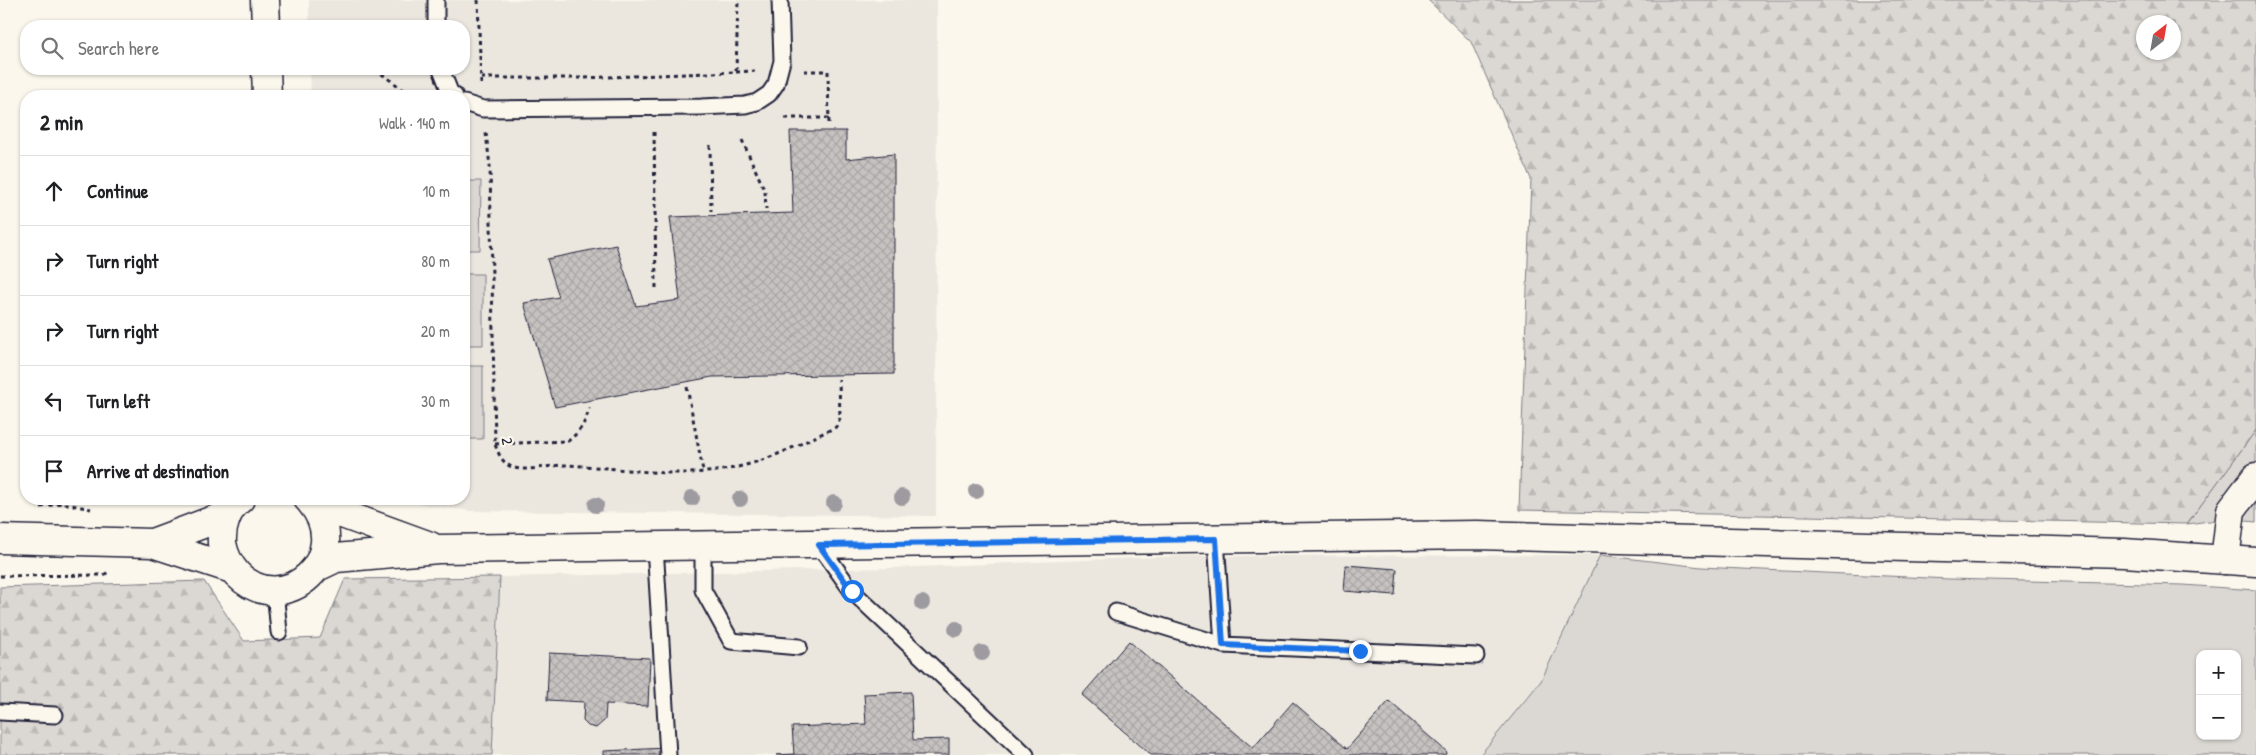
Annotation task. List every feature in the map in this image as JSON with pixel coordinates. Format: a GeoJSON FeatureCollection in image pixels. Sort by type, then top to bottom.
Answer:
{"type":"FeatureCollection","features":[{"type":"Feature","properties":{"kind":"street"},"geometry":{"type":"LineString","coordinates":[[265,0],[266,20]]}},
{"type":"Feature","properties":{"kind":"street"},"geometry":{"type":"LineString","coordinates":[[266,75],[267,90]]}},
{"type":"Feature","properties":{"kind":"street"},"geometry":{"type":"LineString","coordinates":[[2225,560],[2231,510],[2256,477]]}},
{"type":"Feature","properties":{"kind":"street"},"geometry":{"type":"LineString","coordinates":[[152,543],[234,505]]}},
{"type":"Feature","properties":{"kind":"street"},"geometry":{"type":"LineString","coordinates":[[236,505],[222,537],[226,559],[232,569],[251,585],[275,590],[299,584],[318,567],[336,558],[438,549],[1477,535],[2114,553],[2256,562]]}},
{"type":"Feature","properties":{"kind":"street"},"geometry":{"type":"LineString","coordinates":[[314,505],[318,510],[326,532],[326,545],[318,567]]}},
{"type":"Feature","properties":{"kind":"street"},"geometry":{"type":"LineString","coordinates":[[319,505],[438,549]]}},
{"type":"Feature","properties":{"kind":"street"},"geometry":{"type":"LineString","coordinates":[[0,539],[152,543],[232,569]]}},
{"type":"Feature","properties":{"kind":"lane"},"geometry":{"type":"LineString","coordinates":[[436,0],[436,20]]}},
{"type":"Feature","properties":{"kind":"lane"},"geometry":{"type":"LineString","coordinates":[[470,105],[483,110],[745,105],[769,94],[776,84],[782,61],[780,0]]}},
{"type":"Feature","properties":{"kind":"lane"},"geometry":{"type":"LineString","coordinates":[[443,75],[449,90]]}},
{"type":"Feature","properties":{"kind":"lane"},"geometry":{"type":"LineString","coordinates":[[1216,539],[1223,645]]}},
{"type":"Feature","properties":{"kind":"lane"},"geometry":{"type":"LineString","coordinates":[[819,545],[852,591],[1026,755]]}},
{"type":"Feature","properties":{"kind":"lane"},"geometry":{"type":"LineString","coordinates":[[655,546],[668,755]]}},
{"type":"Feature","properties":{"kind":"lane"},"geometry":{"type":"LineString","coordinates":[[704,546],[703,590],[731,641],[799,647]]}},
{"type":"Feature","properties":{"kind":"lane"},"geometry":{"type":"LineString","coordinates":[[275,590],[279,632]]}},
{"type":"Feature","properties":{"kind":"lane"},"geometry":{"type":"LineString","coordinates":[[1116,612],[1223,645],[1476,656]]}},
{"type":"Feature","properties":{"kind":"lane"},"geometry":{"type":"LineString","coordinates":[[0,712],[54,714]]}},
{"type":"Feature","properties":{"kind":"path","name":"2"},"geometry":{"type":"LineString","coordinates":[[478,0],[483,110],[490,166],[494,444],[504,462],[512,467],[525,470],[542,466],[567,465],[669,473],[742,466],[782,452],[836,427],[840,418],[839,379]]}},
{"type":"Feature","properties":{"kind":"path"},"geometry":{"type":"LineString","coordinates":[[481,78],[582,78],[736,72],[738,0]]}},
{"type":"Feature","properties":{"kind":"path"},"geometry":{"type":"LineString","coordinates":[[383,75],[404,90]]}},
{"type":"Feature","properties":{"kind":"path"},"geometry":{"type":"LineString","coordinates":[[654,107],[656,289]]}},
{"type":"Feature","properties":{"kind":"path"},"geometry":{"type":"LineString","coordinates":[[785,118],[829,118]]}},
{"type":"Feature","properties":{"kind":"path"},"geometry":{"type":"LineString","coordinates":[[742,140],[765,191],[766,209]]}},
{"type":"Feature","properties":{"kind":"path"},"geometry":{"type":"LineString","coordinates":[[710,145],[711,211]]}},
{"type":"Feature","properties":{"kind":"path"},"geometry":{"type":"LineString","coordinates":[[687,387],[703,471]]}},
{"type":"Feature","properties":{"kind":"path"},"geometry":{"type":"LineString","coordinates":[[494,444],[568,441],[577,434],[586,419],[589,408]]}},
{"type":"Feature","properties":{"kind":"shaded area"},"geometry":{"type":"Polygon","coordinates":[[[309,0],[937,0],[936,516],[470,511],[428,505],[470,505],[470,90],[311,90],[310,75],[470,75],[470,20],[309,20],[309,0]]]}},
{"type":"Feature","properties":{"kind":"shaded area"},"geometry":{"type":"Polygon","coordinates":[[[1600,555],[1541,681],[1480,755],[492,755],[500,577],[891,568],[1183,556],[1600,555]]]}},
{"type":"Feature","properties":{"kind":"green space"},"geometry":{"type":"Polygon","coordinates":[[[1428,0],[2256,0],[2256,430],[2187,524],[1519,510],[1531,179],[1471,42],[1428,0]]]}},
{"type":"Feature","properties":{"kind":"green space"},"geometry":{"type":"Polygon","coordinates":[[[470,181],[481,181],[480,250],[470,250],[470,181]]]}},
{"type":"Feature","properties":{"kind":"green space"},"geometry":{"type":"Polygon","coordinates":[[[470,274],[483,274],[483,345],[470,345],[470,274]]]}},
{"type":"Feature","properties":{"kind":"green space"},"geometry":{"type":"Polygon","coordinates":[[[470,366],[483,366],[483,439],[470,439],[470,366]]]}},
{"type":"Feature","properties":{"kind":"green space"},"geometry":{"type":"Polygon","coordinates":[[[2256,430],[2256,522],[2224,519],[2187,524],[2256,430]]]}},
{"type":"Feature","properties":{"kind":"green space"},"geometry":{"type":"Polygon","coordinates":[[[1600,555],[1701,567],[1949,579],[2183,585],[2256,590],[2256,755],[1480,755],[1541,681],[1600,555]]]}},
{"type":"Feature","properties":{"kind":"green space"},"geometry":{"type":"Polygon","coordinates":[[[500,577],[492,755],[0,755],[0,587],[204,581],[244,641],[320,638],[345,579],[500,577]]]}},
{"type":"Feature","properties":{"kind":"building"},"geometry":{"type":"Polygon","coordinates":[[[790,131],[846,131],[846,159],[894,154],[894,374],[712,377],[555,407],[524,303],[559,297],[547,259],[616,245],[636,306],[680,300],[670,217],[793,213],[790,131]]]}},
{"type":"Feature","properties":{"kind":"building"},"geometry":{"type":"Polygon","coordinates":[[[1346,565],[1397,569],[1395,595],[1344,591],[1346,565]]]}},
{"type":"Feature","properties":{"kind":"building"},"geometry":{"type":"Polygon","coordinates":[[[1129,641],[1253,748],[1293,702],[1347,749],[1389,701],[1447,752],[1445,755],[1151,755],[1082,695],[1129,641]]]}},
{"type":"Feature","properties":{"kind":"building"},"geometry":{"type":"Polygon","coordinates":[[[549,653],[650,658],[648,706],[606,704],[605,720],[596,728],[588,726],[583,721],[584,702],[547,700],[549,653]]]}},
{"type":"Feature","properties":{"kind":"building"},"geometry":{"type":"Polygon","coordinates":[[[911,692],[913,740],[949,739],[949,755],[776,755],[794,754],[792,727],[866,724],[864,694],[911,692]]]}},
{"type":"Feature","properties":{"kind":"building"},"geometry":{"type":"Polygon","coordinates":[[[666,748],[666,755],[604,755],[604,751],[666,748]]]}},
{"type":"Feature","properties":{"kind":"route"},"geometry":{"type":"LineString","coordinates":[[852,591],[819,545],[1216,539],[1223,645],[1360,651]]}}]}
